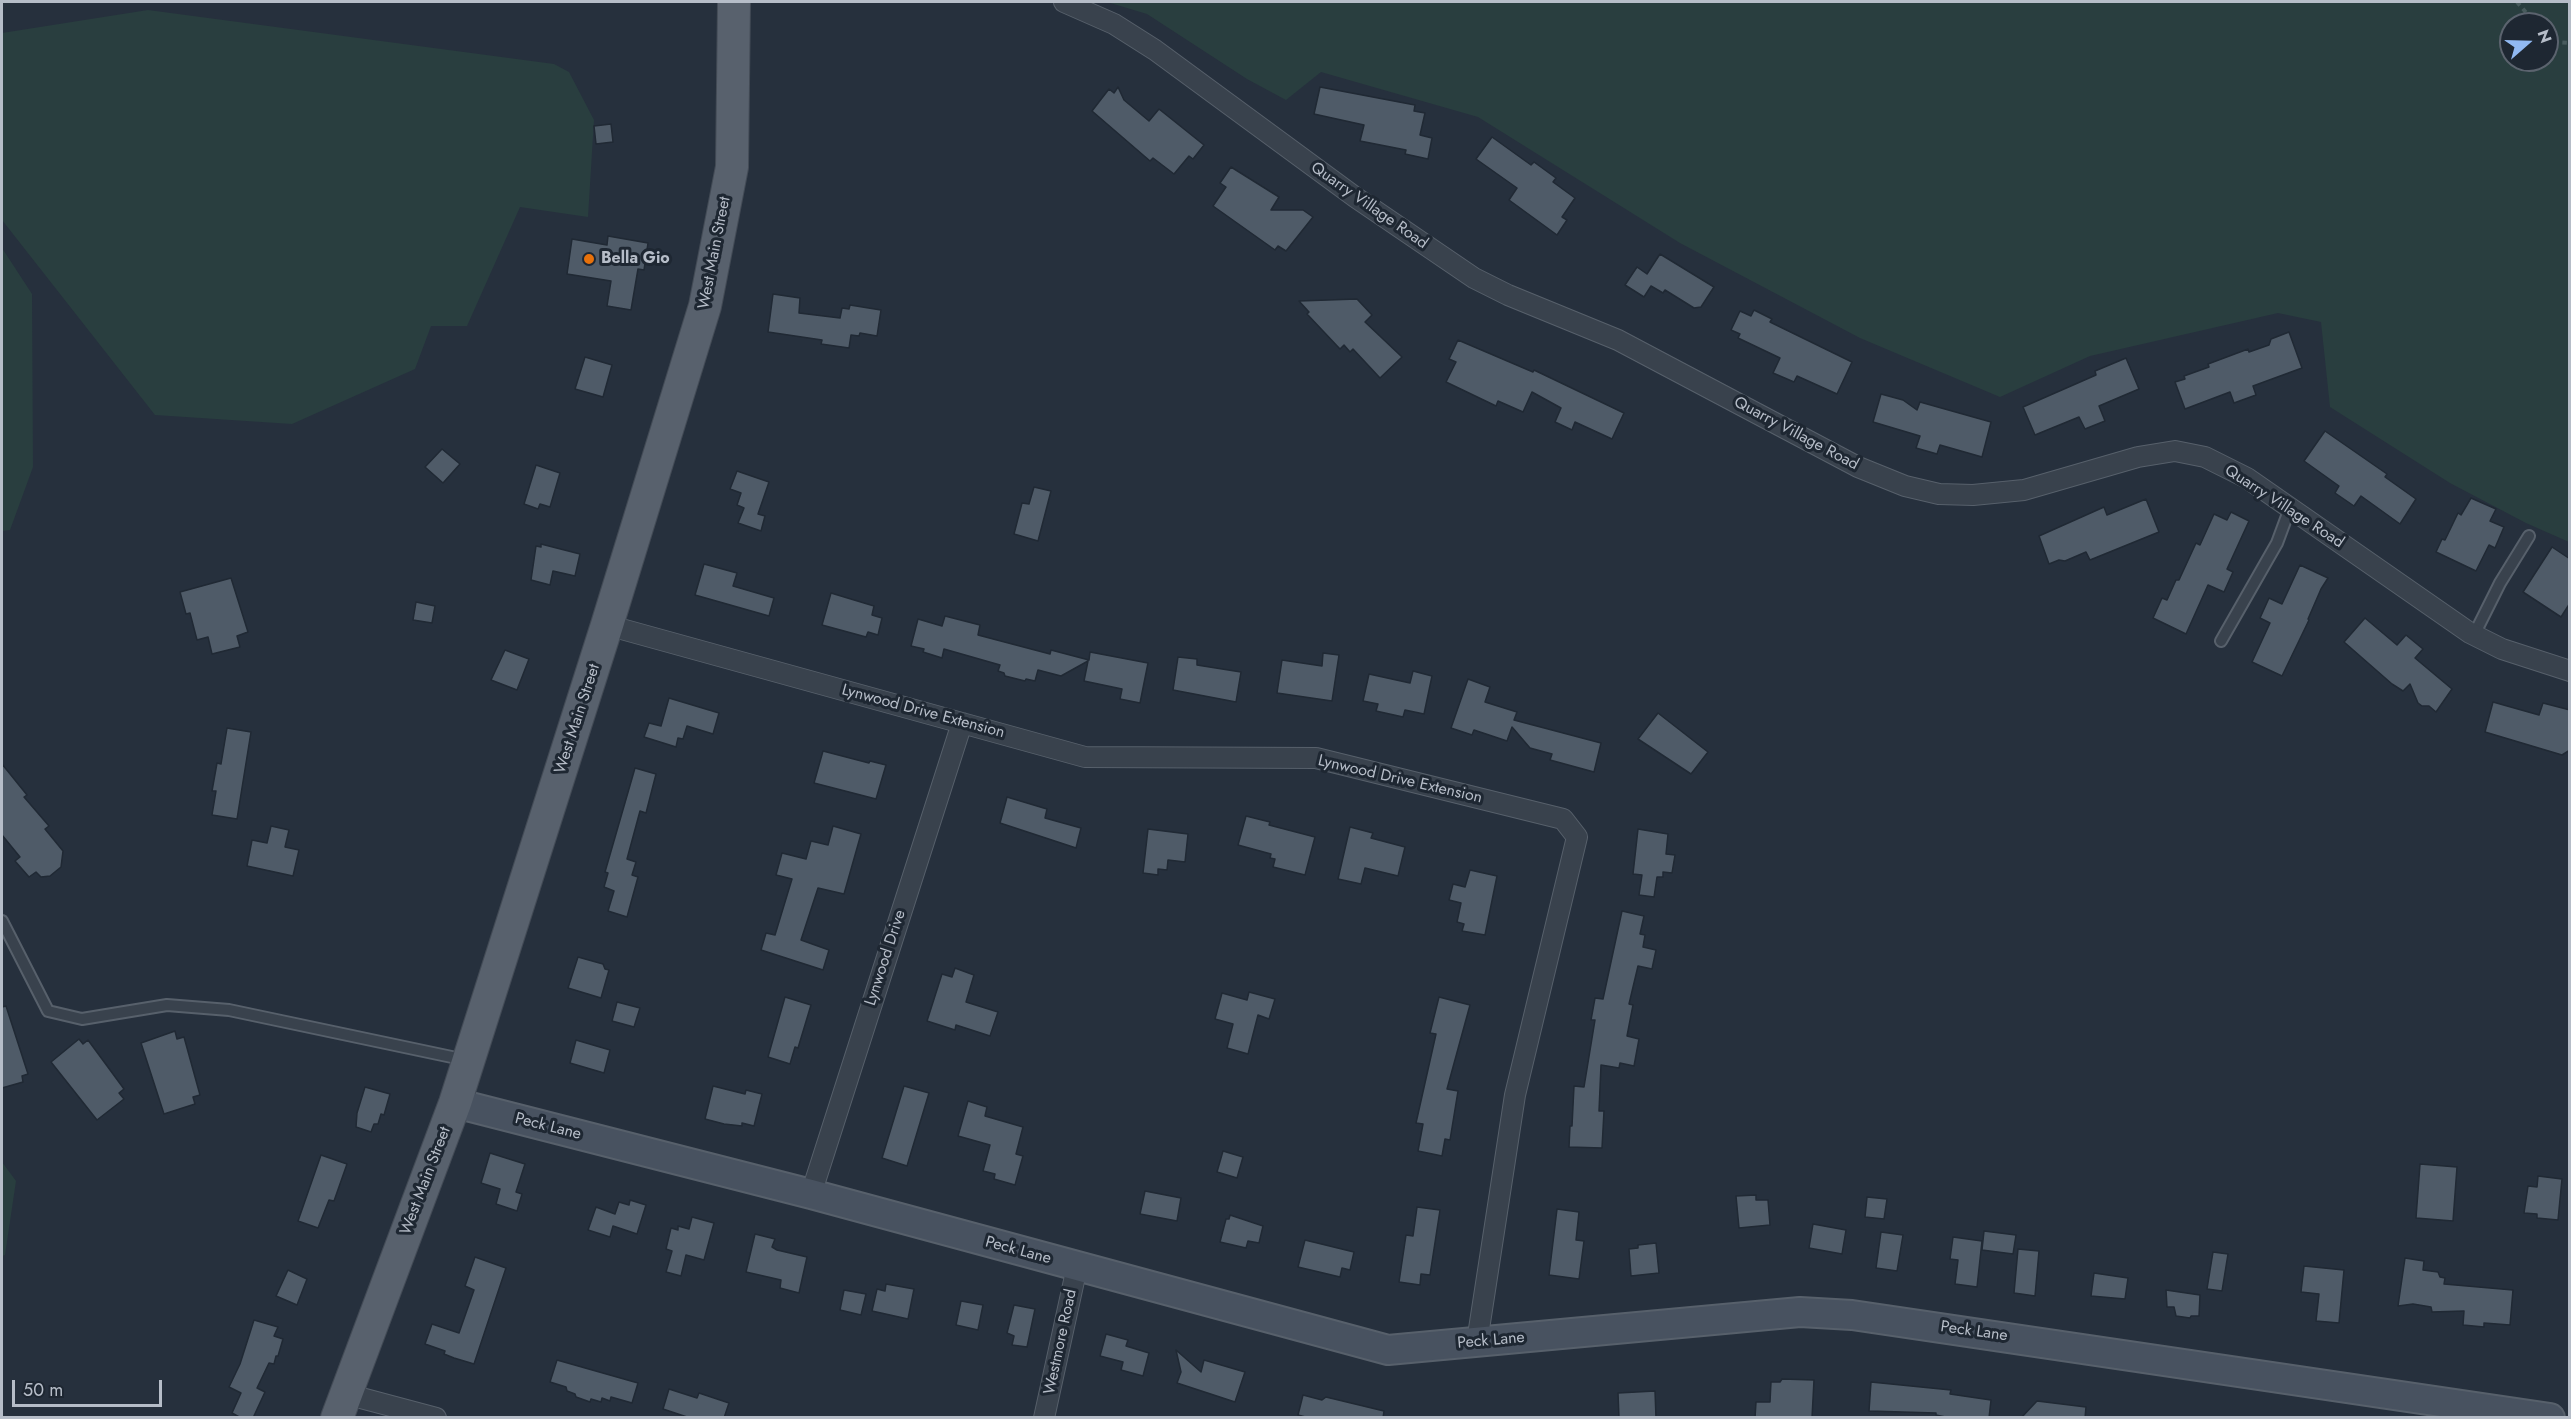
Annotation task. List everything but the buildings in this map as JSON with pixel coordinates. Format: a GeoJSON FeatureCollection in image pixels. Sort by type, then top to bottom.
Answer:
{"type":"FeatureCollection","features":[{"type":"Feature","properties":{"kind":"main road","name":"West Main Street"},"geometry":{"type":"LineString","coordinates":[[342,1406],[455,1103],[608,625],[705,306],[732,166],[734,2]]}},
{"type":"Feature","properties":{"kind":"street","name":"Quarry Village Road"},"geometry":{"type":"LineString","coordinates":[[1064,2],[1114,24],[1155,50],[1355,197],[1474,278],[1508,295],[1618,340],[1868,471],[1905,486],[1928,491],[1973,495],[2024,490],[2138,457],[2175,451],[2205,457],[2247,478],[2474,635],[2502,649],[2570,670]]}},
{"type":"Feature","properties":{"kind":"street","name":"Lynwood Drive Extension"},"geometry":{"type":"LineString","coordinates":[[608,625],[1085,757],[1316,758],[1563,819],[1577,837],[1515,1095],[1477,1342]]}},
{"type":"Feature","properties":{"kind":"street","name":"Lynwood Drive"},"geometry":{"type":"LineString","coordinates":[[811,1194],[962,723]]}},
{"type":"Feature","properties":{"kind":"street","name":"Peck Lane"},"geometry":{"type":"LineString","coordinates":[[455,1103],[811,1194],[1388,1350],[1800,1312],[1852,1315],[2550,1418]]}},
{"type":"Feature","properties":{"kind":"street","name":"Westmore Road"},"geometry":{"type":"LineString","coordinates":[[1044,1418],[1077,1267]]}},
{"type":"Feature","properties":{"kind":"street"},"geometry":{"type":"LineString","coordinates":[[342,1406],[436,1418]]}},
{"type":"Feature","properties":{"kind":"lane"},"geometry":{"type":"LineString","coordinates":[[2222,641],[2277,543],[2290,508]]}},
{"type":"Feature","properties":{"kind":"lane"},"geometry":{"type":"LineString","coordinates":[[2474,635],[2500,583],[2529,536]]}},
{"type":"Feature","properties":{"kind":"lane"},"geometry":{"type":"LineString","coordinates":[[2,921],[48,1011],[82,1019],[167,1005],[229,1010],[469,1060]]}},
{"type":"Feature","properties":{"kind":"green space"},"geometry":{"type":"Polygon","coordinates":[[[1107,2],[2569,2],[2569,542],[2526,523],[2450,483],[2330,407],[2321,322],[2278,313],[2090,356],[2000,397],[1860,338],[1680,243],[1478,117],[1321,72],[1286,100],[1247,79],[1147,14],[1107,2]]]}},
{"type":"Feature","properties":{"kind":"green space"},"geometry":{"type":"Polygon","coordinates":[[[148,10],[554,64],[569,72],[594,120],[588,217],[520,207],[467,326],[431,326],[415,369],[292,424],[155,415],[2,220],[2,33],[148,10]]]}},
{"type":"Feature","properties":{"kind":"green space"},"geometry":{"type":"Polygon","coordinates":[[[2,248],[32,294],[33,467],[10,530],[2,531],[2,248]]]}},
{"type":"Feature","properties":{"kind":"green space"},"geometry":{"type":"Polygon","coordinates":[[[2,1162],[16,1181],[5,1255],[2,1256],[2,1162]]]}},
{"type":"Feature","properties":{"kind":"place","name":"Bella Gio"},"geometry":{"type":"Point","coordinates":[589,259]}}]}
